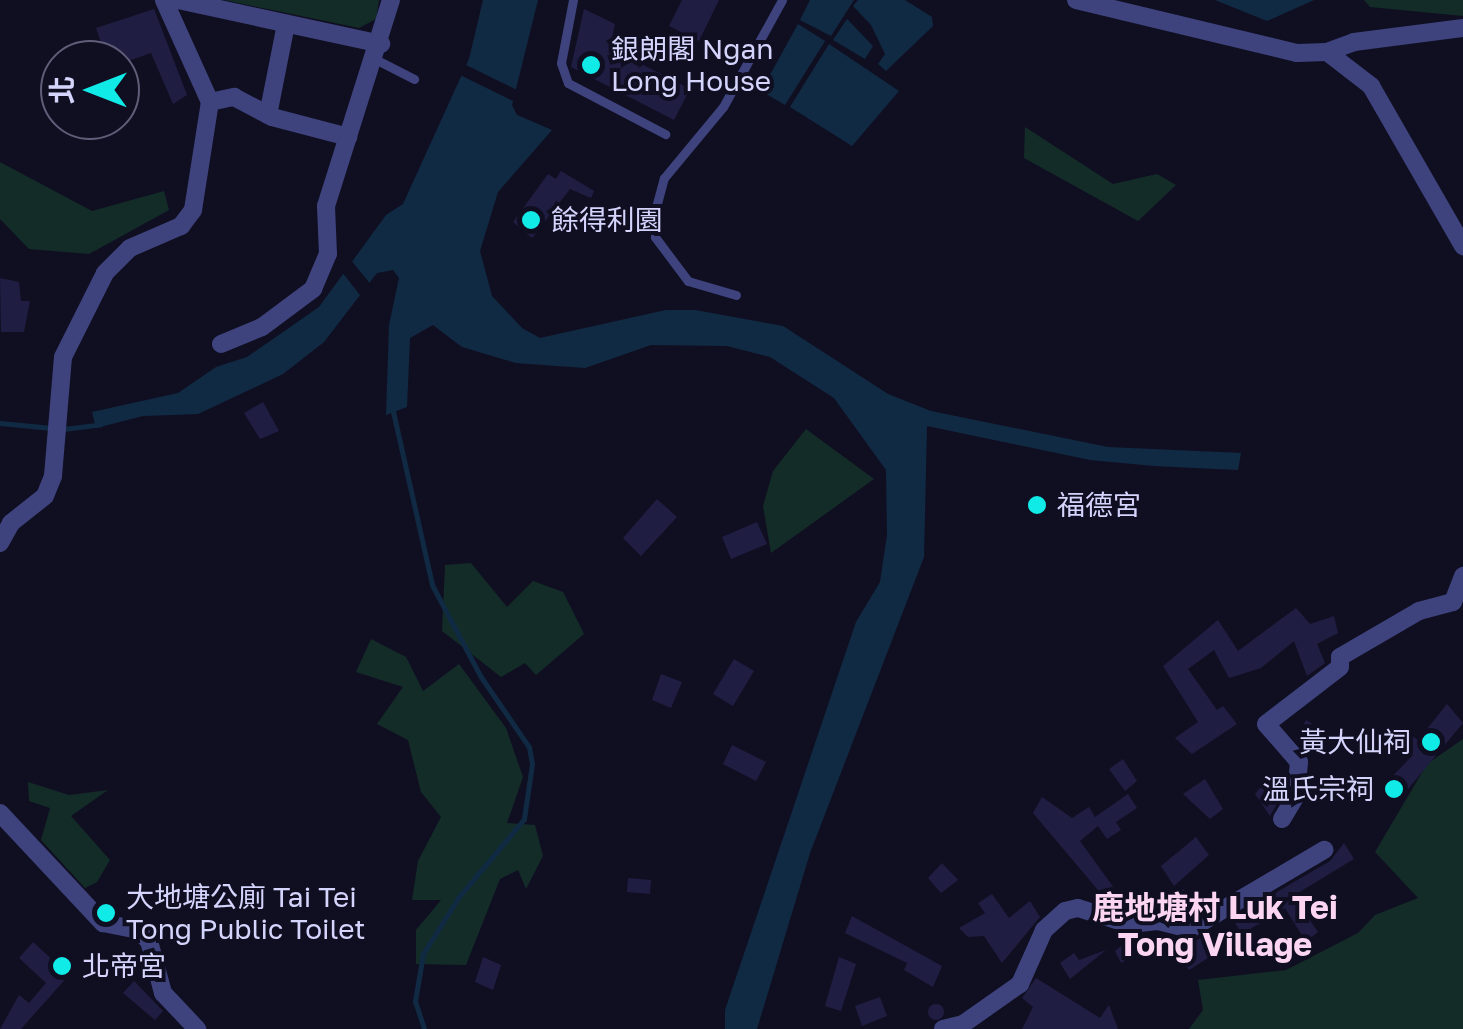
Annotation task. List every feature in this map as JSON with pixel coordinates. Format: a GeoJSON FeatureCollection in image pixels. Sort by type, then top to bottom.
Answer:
{"type":"FeatureCollection","features":[{"type":"Feature","properties":{"kind":"street"},"geometry":{"type":"LineString","coordinates":[[0,543],[11,522],[45,496],[59,443],[63,357],[105,273],[130,248],[181,226],[194,210],[210,102],[164,0]]}},
{"type":"Feature","properties":{"kind":"street"},"geometry":{"type":"LineString","coordinates":[[178,0],[286,24],[378,52]]}},
{"type":"Feature","properties":{"kind":"street"},"geometry":{"type":"LineString","coordinates":[[221,344],[262,327],[313,289],[335,259],[326,206],[378,52],[391,0]]}},
{"type":"Feature","properties":{"kind":"street"},"geometry":{"type":"LineString","coordinates":[[1076,0],[1214,36],[1327,52],[1354,42],[1463,28]]}},
{"type":"Feature","properties":{"kind":"street"},"geometry":{"type":"LineString","coordinates":[[268,115],[286,24]]}},
{"type":"Feature","properties":{"kind":"street"},"geometry":{"type":"LineString","coordinates":[[1327,52],[1371,86],[1463,246]]}},
{"type":"Feature","properties":{"kind":"street"},"geometry":{"type":"LineString","coordinates":[[210,102],[234,97],[268,115],[348,137]]}},
{"type":"Feature","properties":{"kind":"street"},"geometry":{"type":"LineString","coordinates":[[1282,819],[1296,796],[1299,762],[1266,724],[1340,667],[1340,657],[1396,622],[1453,602],[1463,576]]}},
{"type":"Feature","properties":{"kind":"street"},"geometry":{"type":"LineString","coordinates":[[0,813],[103,923],[138,930],[150,941],[163,993],[197,1029]]}},
{"type":"Feature","properties":{"kind":"street"},"geometry":{"type":"LineString","coordinates":[[943,1029],[964,1024],[1020,984],[1044,930],[1065,911],[1078,908],[1129,924],[1158,921],[1190,929],[1324,850]]}},
{"type":"Feature","properties":{"kind":"lane"},"geometry":{"type":"LineString","coordinates":[[573,0],[561,63],[568,83],[664,134]]}},
{"type":"Feature","properties":{"kind":"lane"},"geometry":{"type":"LineString","coordinates":[[736,295],[688,281],[656,236],[655,211],[664,178],[723,108],[782,0]]}},
{"type":"Feature","properties":{"kind":"lane"},"geometry":{"type":"LineString","coordinates":[[378,52],[414,79]]}},
{"type":"Feature","properties":{"kind":"green space"},"geometry":{"type":"Polygon","coordinates":[[[224,0],[379,0],[376,19],[359,28],[224,0]]]}},
{"type":"Feature","properties":{"kind":"green space"},"geometry":{"type":"Polygon","coordinates":[[[1364,0],[1463,0],[1463,16],[1370,7],[1364,0]]]}},
{"type":"Feature","properties":{"kind":"green space"},"geometry":{"type":"Polygon","coordinates":[[[1025,127],[1113,184],[1157,174],[1176,185],[1138,221],[1024,158],[1025,127]]]}},
{"type":"Feature","properties":{"kind":"green space"},"geometry":{"type":"Polygon","coordinates":[[[0,162],[92,211],[164,191],[169,210],[89,254],[29,249],[0,219],[0,162]]]}},
{"type":"Feature","properties":{"kind":"green space"},"geometry":{"type":"Polygon","coordinates":[[[806,429],[874,479],[771,553],[763,506],[773,471],[806,429]]]}},
{"type":"Feature","properties":{"kind":"green space"},"geometry":{"type":"Polygon","coordinates":[[[471,563],[507,607],[533,581],[563,592],[584,634],[536,675],[525,663],[501,677],[442,631],[445,565],[471,563]]]}},
{"type":"Feature","properties":{"kind":"green space"},"geometry":{"type":"Polygon","coordinates":[[[371,639],[406,657],[423,691],[459,664],[506,728],[523,777],[507,823],[535,825],[543,856],[526,889],[518,870],[500,879],[466,965],[416,964],[416,930],[441,900],[412,900],[418,861],[441,817],[421,792],[408,740],[377,724],[403,687],[356,672],[371,639]]]}},
{"type":"Feature","properties":{"kind":"green space"},"geometry":{"type":"Polygon","coordinates":[[[1463,739],[1463,1029],[1189,1029],[1203,1010],[1198,980],[1286,970],[1358,933],[1375,915],[1418,898],[1375,852],[1427,764],[1463,739]]]}},
{"type":"Feature","properties":{"kind":"green space"},"geometry":{"type":"Polygon","coordinates":[[[28,782],[69,795],[108,790],[71,816],[110,860],[97,882],[85,888],[41,840],[50,808],[29,801],[28,782]]]}},
{"type":"Feature","properties":{"kind":"water"},"geometry":{"type":"Polygon","coordinates":[[[483,0],[538,0],[512,105],[517,115],[552,130],[498,192],[480,251],[492,296],[522,328],[540,338],[666,310],[695,310],[783,326],[888,394],[931,411],[1108,447],[1241,453],[1238,470],[1154,466],[1090,460],[927,426],[924,557],[810,853],[757,1029],[725,1029],[725,1010],[856,622],[880,582],[887,535],[886,470],[834,398],[770,357],[727,346],[651,345],[585,368],[516,363],[462,347],[433,325],[410,338],[407,407],[386,415],[389,325],[399,278],[393,270],[377,273],[324,342],[283,374],[198,414],[143,416],[96,428],[92,412],[178,393],[216,367],[247,357],[319,307],[386,215],[403,204],[469,59],[483,0]]]}},
{"type":"Feature","properties":{"kind":"water"},"geometry":{"type":"Polygon","coordinates":[[[810,0],[854,0],[831,36],[800,20],[810,0]]]}},
{"type":"Feature","properties":{"kind":"water"},"geometry":{"type":"Polygon","coordinates":[[[858,0],[905,0],[932,17],[933,26],[886,71],[878,64],[885,54],[871,25],[853,6],[858,0]]]}},
{"type":"Feature","properties":{"kind":"water"},"geometry":{"type":"Polygon","coordinates":[[[1215,0],[1314,0],[1267,21],[1215,0]]]}},
{"type":"Feature","properties":{"kind":"water"},"geometry":{"type":"Polygon","coordinates":[[[847,19],[873,46],[865,59],[833,40],[847,19]]]}},
{"type":"Feature","properties":{"kind":"water"},"geometry":{"type":"Polygon","coordinates":[[[798,24],[825,41],[785,105],[761,91],[798,24]]]}},
{"type":"Feature","properties":{"kind":"water"},"geometry":{"type":"Polygon","coordinates":[[[829,44],[899,91],[852,146],[790,107],[829,44]]]}},
{"type":"Feature","properties":{"kind":"pier"},"geometry":{"type":"Polygon","coordinates":[[[462,63],[521,92],[517,103],[458,74],[462,63]]]}},
{"type":"Feature","properties":{"kind":"pier"},"geometry":{"type":"Polygon","coordinates":[[[350,259],[373,287],[363,299],[342,272],[350,259]]]}},
{"type":"Feature","properties":{"kind":"building"},"geometry":{"type":"Polygon","coordinates":[[[682,0],[719,0],[699,41],[669,26],[682,0]]]}},
{"type":"Feature","properties":{"kind":"building"},"geometry":{"type":"Polygon","coordinates":[[[154,9],[187,95],[173,104],[151,53],[140,57],[140,40],[100,40],[96,28],[154,9]]]}},
{"type":"Feature","properties":{"kind":"building","name":"銀朗閣 Ngan Long House"},"geometry":{"type":"Polygon","coordinates":[[[584,9],[615,24],[610,48],[690,89],[674,120],[571,67],[584,9]]]}},
{"type":"Feature","properties":{"kind":"building"},"geometry":{"type":"Polygon","coordinates":[[[561,171],[594,191],[591,198],[570,189],[532,238],[513,222],[548,174],[556,179],[561,171]]]}},
{"type":"Feature","properties":{"kind":"building"},"geometry":{"type":"Polygon","coordinates":[[[0,278],[19,282],[21,301],[30,301],[24,332],[1,332],[0,278]]]}},
{"type":"Feature","properties":{"kind":"building"},"geometry":{"type":"Polygon","coordinates":[[[263,402],[279,431],[260,439],[244,413],[263,402]]]}},
{"type":"Feature","properties":{"kind":"building"},"geometry":{"type":"Polygon","coordinates":[[[657,499],[677,517],[641,556],[623,538],[657,499]]]}},
{"type":"Feature","properties":{"kind":"building"},"geometry":{"type":"Polygon","coordinates":[[[757,522],[767,544],[731,559],[722,537],[757,522]]]}},
{"type":"Feature","properties":{"kind":"building"},"geometry":{"type":"Polygon","coordinates":[[[1296,608],[1310,624],[1334,616],[1338,633],[1317,644],[1325,663],[1307,676],[1294,641],[1261,668],[1229,678],[1214,650],[1188,669],[1217,710],[1223,706],[1237,724],[1192,754],[1175,738],[1198,722],[1163,666],[1218,620],[1238,651],[1296,608]]]}},
{"type":"Feature","properties":{"kind":"building"},"geometry":{"type":"Polygon","coordinates":[[[734,659],[754,671],[733,706],[713,694],[734,659]]]}},
{"type":"Feature","properties":{"kind":"building"},"geometry":{"type":"Polygon","coordinates":[[[661,674],[682,682],[671,708],[652,700],[661,674]]]}},
{"type":"Feature","properties":{"kind":"building"},"geometry":{"type":"Polygon","coordinates":[[[1447,704],[1463,723],[1398,801],[1382,787],[1413,755],[1396,741],[1403,730],[1418,740],[1447,704]]]}},
{"type":"Feature","properties":{"kind":"building"},"geometry":{"type":"Polygon","coordinates":[[[1306,720],[1329,734],[1317,753],[1296,739],[1306,720]]]}},
{"type":"Feature","properties":{"kind":"building"},"geometry":{"type":"Polygon","coordinates":[[[732,745],[766,762],[756,781],[723,764],[732,745]]]}},
{"type":"Feature","properties":{"kind":"building"},"geometry":{"type":"Polygon","coordinates":[[[1123,759],[1137,781],[1125,791],[1109,769],[1123,759]]]}},
{"type":"Feature","properties":{"kind":"building"},"geometry":{"type":"Polygon","coordinates":[[[1350,776],[1361,784],[1350,797],[1339,788],[1350,776]]]}},
{"type":"Feature","properties":{"kind":"building"},"geometry":{"type":"Polygon","coordinates":[[[1205,779],[1223,809],[1210,819],[1183,794],[1205,779]]]}},
{"type":"Feature","properties":{"kind":"building"},"geometry":{"type":"Polygon","coordinates":[[[1264,783],[1278,802],[1270,816],[1255,794],[1264,783]]]}},
{"type":"Feature","properties":{"kind":"building"},"geometry":{"type":"Polygon","coordinates":[[[1128,794],[1137,808],[1116,822],[1121,830],[1107,839],[1098,826],[1080,841],[1114,888],[1103,896],[1033,813],[1042,797],[1072,818],[1089,807],[1095,817],[1128,794]]]}},
{"type":"Feature","properties":{"kind":"building"},"geometry":{"type":"Polygon","coordinates":[[[1196,837],[1209,855],[1174,886],[1161,866],[1196,837]]]}},
{"type":"Feature","properties":{"kind":"building"},"geometry":{"type":"Polygon","coordinates":[[[1344,843],[1354,859],[1293,896],[1318,932],[1306,942],[1285,908],[1242,934],[1232,918],[1330,861],[1344,843]]]}},
{"type":"Feature","properties":{"kind":"building"},"geometry":{"type":"Polygon","coordinates":[[[942,863],[958,880],[941,893],[928,878],[942,863]]]}},
{"type":"Feature","properties":{"kind":"building"},"geometry":{"type":"Polygon","coordinates":[[[628,878],[651,880],[650,894],[627,892],[628,878]]]}},
{"type":"Feature","properties":{"kind":"building"},"geometry":{"type":"Polygon","coordinates":[[[1183,889],[1196,907],[1183,914],[1170,899],[1183,889]]]}},
{"type":"Feature","properties":{"kind":"building"},"geometry":{"type":"Polygon","coordinates":[[[992,894],[1009,918],[1030,901],[1040,917],[1002,963],[984,936],[968,937],[959,928],[985,913],[978,903],[992,894]]]}},
{"type":"Feature","properties":{"kind":"building"},"geometry":{"type":"Polygon","coordinates":[[[852,916],[942,966],[933,987],[904,970],[907,963],[845,933],[852,916]]]}},
{"type":"Feature","properties":{"kind":"building"},"geometry":{"type":"Polygon","coordinates":[[[1208,933],[1219,951],[1189,970],[1177,953],[1208,933]]]}},
{"type":"Feature","properties":{"kind":"building"},"geometry":{"type":"Polygon","coordinates":[[[1132,937],[1141,949],[1121,963],[1115,951],[1132,937]]]}},
{"type":"Feature","properties":{"kind":"building"},"geometry":{"type":"Polygon","coordinates":[[[33,942],[69,975],[21,1029],[0,1029],[19,995],[29,1003],[46,983],[19,958],[33,942]]]}},
{"type":"Feature","properties":{"kind":"building"},"geometry":{"type":"Polygon","coordinates":[[[1106,950],[1070,979],[1060,963],[1074,953],[1079,960],[1106,950]]]}},
{"type":"Feature","properties":{"kind":"building"},"geometry":{"type":"Polygon","coordinates":[[[483,957],[501,965],[493,990],[475,982],[483,957]]]}},
{"type":"Feature","properties":{"kind":"building"},"geometry":{"type":"Polygon","coordinates":[[[839,957],[856,964],[841,1011],[825,1006],[839,957]]]}},
{"type":"Feature","properties":{"kind":"building"},"geometry":{"type":"Polygon","coordinates":[[[1036,978],[1100,1018],[1109,1005],[1118,1029],[1022,1029],[1033,1007],[1022,998],[1036,978]]]}},
{"type":"Feature","properties":{"kind":"building"},"geometry":{"type":"Polygon","coordinates":[[[134,981],[163,1011],[155,1020],[123,993],[134,981]]]}},
{"type":"Feature","properties":{"kind":"building"},"geometry":{"type":"Polygon","coordinates":[[[880,997],[887,1016],[862,1026],[855,1006],[880,997]]]}},
{"type":"Feature","properties":{"kind":"building"},"geometry":{"type":"Polygon","coordinates":[[[936,1004],[944,1012],[936,1020],[928,1012],[936,1004]]]}},
{"type":"Feature","properties":{"kind":"waterway"},"geometry":{"type":"LineString","coordinates":[[392,407],[432,585],[481,677],[529,747],[532,764],[524,819],[458,898],[423,954],[415,1001],[424,1029]]}},
{"type":"Feature","properties":{"kind":"waterway"},"geometry":{"type":"LineString","coordinates":[[0,423],[52,428]]}},
{"type":"Feature","properties":{"kind":"waterway"},"geometry":{"type":"LineString","coordinates":[[63,429],[101,424]]}},
{"type":"Feature","properties":{"kind":"place","name":"銀朗閣 Ngan Long House"},"geometry":{"type":"Point","coordinates":[591,65]}},
{"type":"Feature","properties":{"kind":"place","name":"餘得利園"},"geometry":{"type":"Point","coordinates":[531,220]}},
{"type":"Feature","properties":{"kind":"place","name":"福德宮"},"geometry":{"type":"Point","coordinates":[1037,505]}},
{"type":"Feature","properties":{"kind":"place","name":"黃大仙祠"},"geometry":{"type":"Point","coordinates":[1431,742]}},
{"type":"Feature","properties":{"kind":"place","name":"溫氏宗祠"},"geometry":{"type":"Point","coordinates":[1394,789]}},
{"type":"Feature","properties":{"kind":"place","name":"大地塘公廁 Tai Tei Tong Public Toilet"},"geometry":{"type":"Point","coordinates":[106,913]}},
{"type":"Feature","properties":{"kind":"place","name":"北帝宮"},"geometry":{"type":"Point","coordinates":[62,966]}},
{"type":"Feature","properties":{"kind":"district","name":"鹿地塘村 Luk Tei Tong Village"},"geometry":{"type":"Point","coordinates":[1215,926]}}]}
